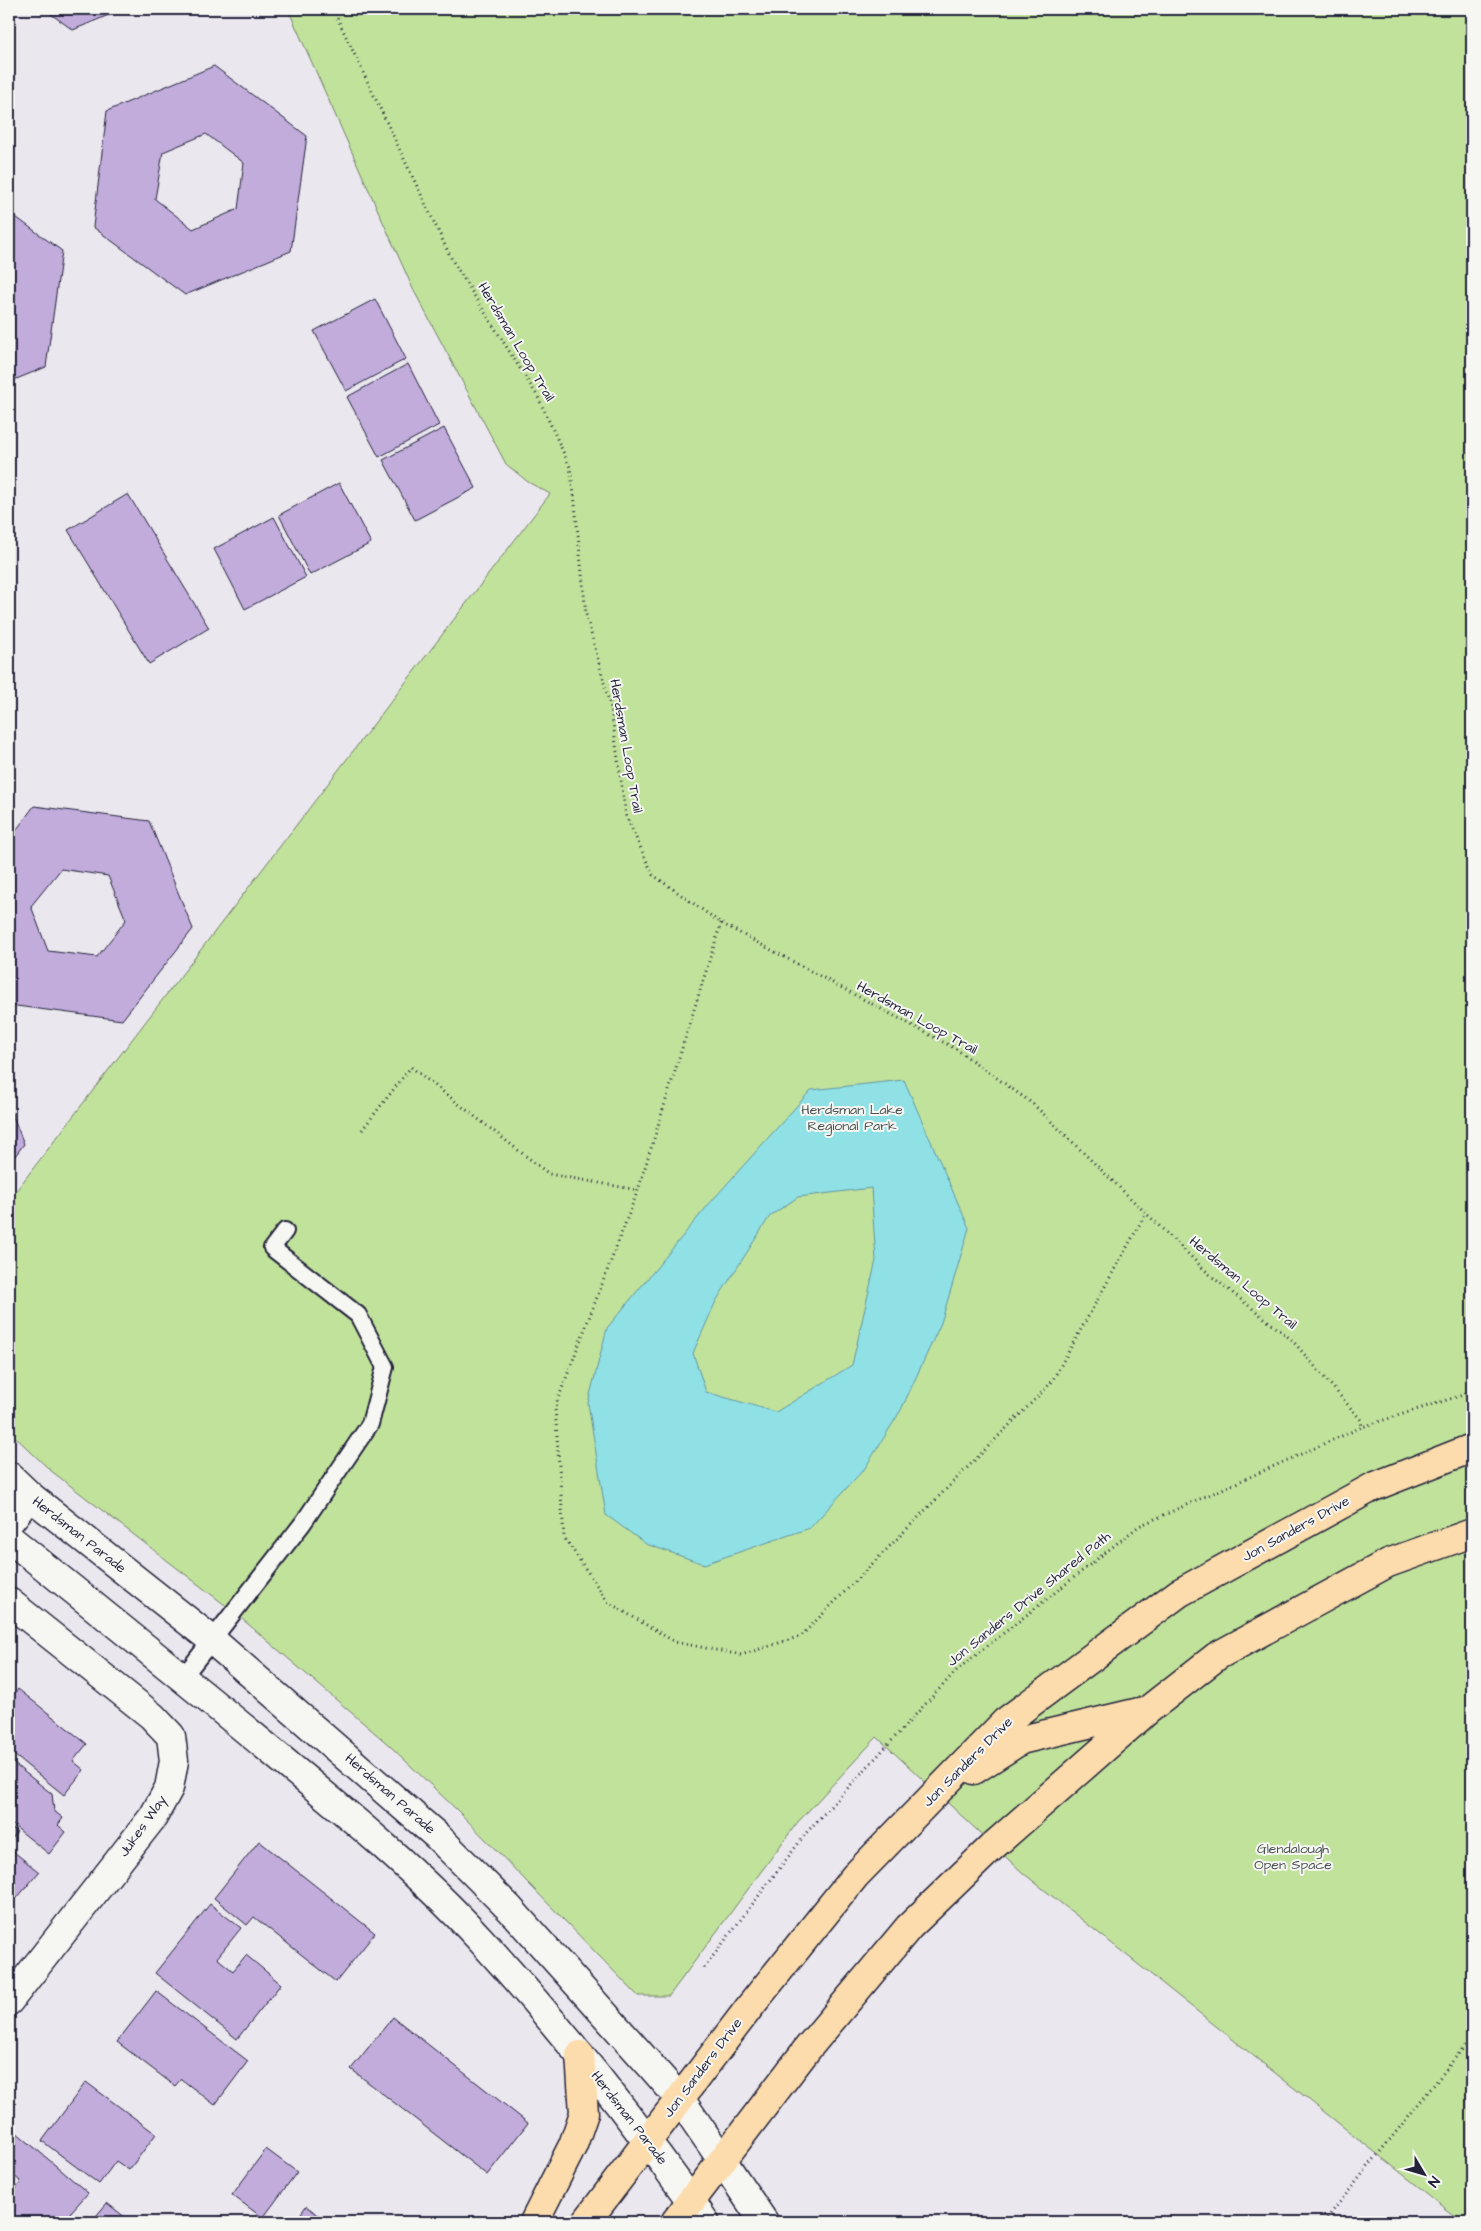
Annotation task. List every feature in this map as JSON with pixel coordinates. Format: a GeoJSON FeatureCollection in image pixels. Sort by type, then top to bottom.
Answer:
{"type":"FeatureCollection","features":[{"type":"Feature","properties":{"kind":"main road","name":"Jon Sanders Drive"},"geometry":{"type":"LineString","coordinates":[[586,2222],[752,2004],[855,1876],[1005,1722],[1179,1593],[1373,1487],[1472,1448]]}},
{"type":"Feature","properties":{"kind":"main road","name":"Herdsman Parade"},"geometry":{"type":"LineString","coordinates":[[9,1476],[30,1496],[212,1640],[437,1836],[510,1909],[680,2100],[764,2222]]}},
{"type":"Feature","properties":{"kind":"main road"},"geometry":{"type":"LineString","coordinates":[[9,1522],[30,1496]]}},
{"type":"Feature","properties":{"kind":"main road"},"geometry":{"type":"LineString","coordinates":[[675,2222],[698,2211],[722,2160],[808,2048],[909,1928],[994,1846],[1148,1710],[1217,1656],[1388,1563],[1472,1533]]}},
{"type":"Feature","properties":{"kind":"main road","name":"Herdsman Parade"},"geometry":{"type":"LineString","coordinates":[[9,1538],[183,1677],[338,1806],[409,1869],[479,1938],[580,2054],[649,2141],[698,2211]]}},
{"type":"Feature","properties":{"kind":"main road","name":"Jukes Way"},"geometry":{"type":"LineString","coordinates":[[9,1602],[152,1716],[171,1736],[174,1761],[169,1788],[153,1817],[9,2001]]}},
{"type":"Feature","properties":{"kind":"main road"},"geometry":{"type":"LineString","coordinates":[[936,1793],[1021,1740],[1148,1710]]}},
{"type":"Feature","properties":{"kind":"main road"},"geometry":{"type":"LineString","coordinates":[[534,2222],[573,2145],[584,2113],[580,2054]]}},
{"type":"Feature","properties":{"kind":"lane"},"geometry":{"type":"LineString","coordinates":[[183,1677],[302,1523],[370,1424],[385,1367],[358,1315],[272,1248],[285,1231]]}},
{"type":"Feature","properties":{"kind":"path","name":"Herdsman Loop Trail"},"geometry":{"type":"LineString","coordinates":[[333,9],[452,260],[538,397],[570,467],[586,614],[611,709],[626,816],[653,875],[721,923],[963,1055],[1032,1103],[1210,1274],[1292,1340],[1361,1420],[1362,1427]]}},
{"type":"Feature","properties":{"kind":"path"},"geometry":{"type":"LineString","coordinates":[[721,923],[638,1190],[555,1407],[564,1537],[608,1602],[675,1642],[741,1655],[801,1636],[1051,1383],[1146,1213]]}},
{"type":"Feature","properties":{"kind":"path"},"geometry":{"type":"LineString","coordinates":[[362,1130],[411,1067],[549,1174],[638,1190]]}},
{"type":"Feature","properties":{"kind":"path","name":"Jon Sanders Drive Shared Path"},"geometry":{"type":"LineString","coordinates":[[704,1968],[807,1832],[957,1670],[1140,1526],[1362,1427],[1472,1392]]}},
{"type":"Feature","properties":{"kind":"path"},"geometry":{"type":"LineString","coordinates":[[1324,2222],[1472,2037]]}},
{"type":"Feature","properties":{"kind":"green space","name":"Herdsman Lake Regional Park"},"geometry":{"type":"Polygon","coordinates":[[[288,9],[1472,9],[1472,2222],[1463,2222],[1023,1873],[877,1737],[797,1823],[669,1996],[638,1996],[458,1811],[389,1745],[234,1612],[50,1470],[9,1431],[9,1200],[550,494],[528,482],[506,464],[413,289],[288,9]]]}},
{"type":"Feature","properties":{"kind":"water"},"geometry":{"type":"Polygon","coordinates":[[[904,1080],[969,1228],[941,1323],[901,1410],[865,1468],[810,1528],[704,1564],[646,1544],[606,1515],[588,1403],[607,1328],[709,1204],[811,1090],[904,1080]],[[871,1188],[798,1197],[770,1216],[716,1301],[693,1353],[706,1392],[776,1412],[852,1365],[876,1260],[871,1188]]]}},
{"type":"Feature","properties":{"kind":"building"},"geometry":{"type":"Polygon","coordinates":[[[44,9],[123,9],[73,30],[44,9]]]}},
{"type":"Feature","properties":{"kind":"building"},"geometry":{"type":"Polygon","coordinates":[[[214,66],[307,136],[291,251],[185,295],[93,227],[107,111],[214,66]],[[206,134],[163,152],[155,199],[193,229],[238,209],[244,163],[206,134]]]}},
{"type":"Feature","properties":{"kind":"building"},"geometry":{"type":"Polygon","coordinates":[[[9,212],[62,251],[46,367],[9,382],[9,212]]]}},
{"type":"Feature","properties":{"kind":"building"},"geometry":{"type":"Polygon","coordinates":[[[375,299],[406,359],[346,391],[314,331],[375,299]]]}},
{"type":"Feature","properties":{"kind":"building"},"geometry":{"type":"Polygon","coordinates":[[[408,364],[439,425],[379,457],[347,397],[408,364]]]}},
{"type":"Feature","properties":{"kind":"building"},"geometry":{"type":"Polygon","coordinates":[[[444,428],[476,488],[415,520],[383,460],[444,428]]]}},
{"type":"Feature","properties":{"kind":"building"},"geometry":{"type":"Polygon","coordinates":[[[339,483],[371,543],[310,575],[279,515],[339,483]]]}},
{"type":"Feature","properties":{"kind":"building"},"geometry":{"type":"Polygon","coordinates":[[[128,494],[209,628],[149,664],[68,530],[128,494]]]}},
{"type":"Feature","properties":{"kind":"building"},"geometry":{"type":"Polygon","coordinates":[[[274,517],[306,577],[245,609],[214,549],[274,517]]]}},
{"type":"Feature","properties":{"kind":"building"},"geometry":{"type":"Polygon","coordinates":[[[34,806],[149,821],[193,929],[122,1020],[9,1005],[9,840],[34,806]],[[61,869],[31,906],[48,951],[97,957],[126,920],[108,876],[61,869]]]}},
{"type":"Feature","properties":{"kind":"building"},"geometry":{"type":"Polygon","coordinates":[[[9,1106],[24,1144],[9,1164],[9,1106]]]}},
{"type":"Feature","properties":{"kind":"building"},"geometry":{"type":"Polygon","coordinates":[[[18,1689],[87,1744],[73,1761],[84,1770],[64,1795],[9,1751],[9,1701],[18,1689]]]}},
{"type":"Feature","properties":{"kind":"building"},"geometry":{"type":"Polygon","coordinates":[[[13,1763],[52,1794],[54,1811],[63,1818],[58,1825],[66,1832],[49,1854],[9,1822],[9,1769],[13,1763]]]}},
{"type":"Feature","properties":{"kind":"building"},"geometry":{"type":"Polygon","coordinates":[[[9,1826],[17,1832],[9,1843],[9,1826]]]}},
{"type":"Feature","properties":{"kind":"building"},"geometry":{"type":"Polygon","coordinates":[[[259,1841],[375,1933],[336,1982],[254,1917],[247,1925],[214,1898],[259,1841]]]}},
{"type":"Feature","properties":{"kind":"building"},"geometry":{"type":"Polygon","coordinates":[[[9,1848],[39,1872],[17,1898],[9,1892],[9,1848]]]}},
{"type":"Feature","properties":{"kind":"building"},"geometry":{"type":"Polygon","coordinates":[[[210,1904],[241,1928],[217,1958],[233,1971],[246,1955],[281,1984],[237,2039],[155,1973],[210,1904]]]}},
{"type":"Feature","properties":{"kind":"building"},"geometry":{"type":"Polygon","coordinates":[[[156,1991],[248,2061],[215,2105],[181,2079],[175,2086],[117,2042],[156,1991]]]}},
{"type":"Feature","properties":{"kind":"building"},"geometry":{"type":"Polygon","coordinates":[[[393,2017],[528,2123],[487,2175],[351,2069],[393,2017]]]}},
{"type":"Feature","properties":{"kind":"building"},"geometry":{"type":"Polygon","coordinates":[[[86,2082],[156,2134],[129,2170],[116,2161],[99,2184],[42,2141],[86,2082]]]}},
{"type":"Feature","properties":{"kind":"building"},"geometry":{"type":"Polygon","coordinates":[[[9,2126],[88,2193],[62,2222],[14,2222],[9,2218],[9,2197],[21,2182],[9,2171],[9,2126]]]}},
{"type":"Feature","properties":{"kind":"building"},"geometry":{"type":"Polygon","coordinates":[[[266,2149],[297,2172],[263,2218],[232,2195],[266,2149]]]}},
{"type":"Feature","properties":{"kind":"building"},"geometry":{"type":"Polygon","coordinates":[[[107,2203],[131,2222],[91,2222],[107,2203]]]}},
{"type":"Feature","properties":{"kind":"building"},"geometry":{"type":"Polygon","coordinates":[[[306,2206],[328,2222],[295,2222],[306,2206]]]}},
{"type":"Feature","properties":{"kind":"park label","name":"Glendalough Open Space"},"geometry":{"type":"Point","coordinates":[1293,1858]}}]}
